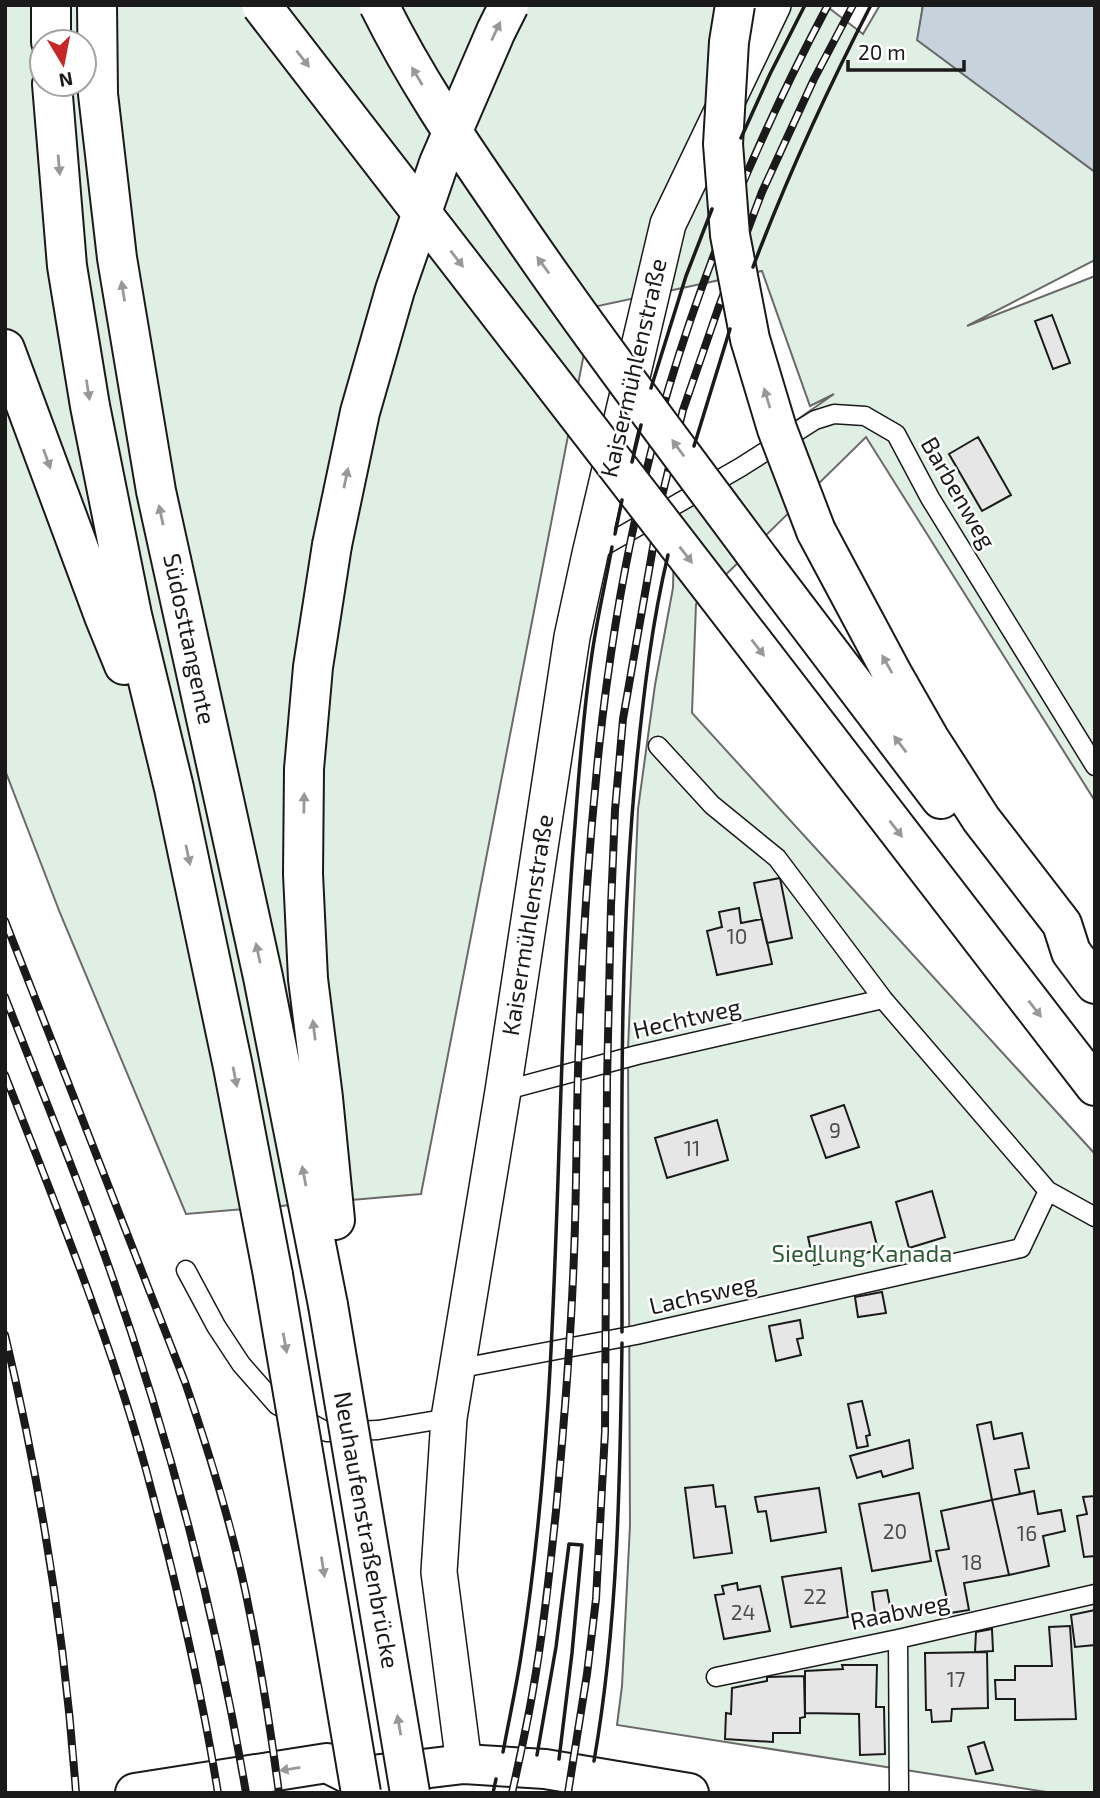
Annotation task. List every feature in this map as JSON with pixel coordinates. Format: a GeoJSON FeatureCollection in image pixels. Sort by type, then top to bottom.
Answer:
{"type":"FeatureCollection","features":[{"type":"Feature","properties":{"kind":"main road"},"geometry":{"type":"LineString","coordinates":[[51,5],[51,28]]}},
{"type":"Feature","properties":{"kind":"main road","name":"Südosttangente"},"geometry":{"type":"LineString","coordinates":[[97,5],[98,93],[117,258],[156,491],[330,1265]]}},
{"type":"Feature","properties":{"kind":"main road"},"geometry":{"type":"LineString","coordinates":[[261,5],[1095,1086]]}},
{"type":"Feature","properties":{"kind":"main road"},"geometry":{"type":"LineString","coordinates":[[379,5],[442,117],[536,255],[762,563],[1045,935],[1071,951]]}},
{"type":"Feature","properties":{"kind":"main road"},"geometry":{"type":"LineString","coordinates":[[330,1265],[323,1098],[307,979],[303,874],[304,769],[313,667],[332,545],[360,412],[395,290],[439,163],[509,5]]}},
{"type":"Feature","properties":{"kind":"main road"},"geometry":{"type":"LineString","coordinates":[[736,5],[729,42],[723,144],[730,235],[750,339],[777,429],[816,531],[929,738],[981,819],[1062,924],[1071,951],[1095,984]]}},
{"type":"Feature","properties":{"kind":"main road","name":"Südosttangente"},"geometry":{"type":"LineString","coordinates":[[54,98],[67,266],[90,406],[132,615],[174,788],[233,1067],[273,1275]]}},
{"type":"Feature","properties":{"kind":"main road"},"geometry":{"type":"LineString","coordinates":[[5,349],[104,616],[174,788]]}},
{"type":"Feature","properties":{"kind":"main road","name":"Neuhaufenstraßenbrücke"},"geometry":{"type":"LineString","coordinates":[[330,1265],[328,1305],[410,1793]]}},
{"type":"Feature","properties":{"kind":"main road","name":"Neuhaufenstraßenbrücke"},"geometry":{"type":"LineString","coordinates":[[273,1275],[351,1787]]}},
{"type":"Feature","properties":{"kind":"main road"},"geometry":{"type":"LineString","coordinates":[[135,1793],[327,1763],[351,1787],[464,1764],[545,1769],[689,1793]]}},
{"type":"Feature","properties":{"kind":"street","name":"Kaisermühlenstraße"},"geometry":{"type":"LineString","coordinates":[[464,1764],[439,1573],[449,1418],[503,1091],[572,637],[668,225],[772,5]]}},
{"type":"Feature","properties":{"kind":"lane","name":"Barbenweg"},"geometry":{"type":"LineString","coordinates":[[590,554],[741,467],[815,420],[834,414],[865,416],[896,433],[930,498],[1095,766]]}},
{"type":"Feature","properties":{"kind":"lane"},"geometry":{"type":"LineString","coordinates":[[658,746],[712,806],[777,858],[883,999],[1048,1191],[1095,1217]]}},
{"type":"Feature","properties":{"kind":"lane","name":"Hechtweg"},"geometry":{"type":"LineString","coordinates":[[503,1091],[637,1055],[883,999]]}},
{"type":"Feature","properties":{"kind":"lane","name":"Lachsweg"},"geometry":{"type":"LineString","coordinates":[[456,1369],[636,1335],[1021,1248],[1048,1191]]}},
{"type":"Feature","properties":{"kind":"lane"},"geometry":{"type":"LineString","coordinates":[[186,1270],[216,1326],[241,1364],[277,1405],[327,1432],[378,1430],[449,1418]]}},
{"type":"Feature","properties":{"kind":"lane","name":"Raabweg"},"geometry":{"type":"LineString","coordinates":[[716,1677],[1095,1594]]}},
{"type":"Feature","properties":{"kind":"lane"},"geometry":{"type":"LineString","coordinates":[[898,1639],[900,1793]]}},
{"type":"Feature","properties":{"kind":"green space","name":"Siedlung Kanada"},"geometry":{"type":"Polygon","coordinates":[[[5,5],[825,5],[863,34],[880,5],[923,5],[918,40],[1095,172],[1095,260],[967,326],[1095,276],[1095,801],[866,437],[696,604],[692,713],[1095,1154],[1095,1793],[1053,1793],[617,1725],[622,1686],[630,1525],[628,1049],[638,809],[655,685],[673,588],[675,505],[834,394],[810,406],[762,271],[593,307],[421,1194],[186,1214],[60,913],[5,770],[5,5]]]}},
{"type":"Feature","properties":{"kind":"shaded area"},"geometry":{"type":"Polygon","coordinates":[[[923,5],[1095,5],[1095,172],[917,40],[923,5]]]}},
{"type":"Feature","properties":{"kind":"building"},"geometry":{"type":"Polygon","coordinates":[[[1052,315],[1070,363],[1053,369],[1035,321],[1052,315]]]}},
{"type":"Feature","properties":{"kind":"building"},"geometry":{"type":"Polygon","coordinates":[[[978,437],[1011,495],[982,511],[949,454],[978,437]]]}},
{"type":"Feature","properties":{"kind":"building"},"geometry":{"type":"Polygon","coordinates":[[[780,878],[792,938],[767,943],[754,883],[780,878]]]}},
{"type":"Feature","properties":{"kind":"building"},"geometry":{"type":"Polygon","coordinates":[[[739,908],[741,923],[762,919],[772,964],[717,975],[707,931],[722,927],[719,912],[739,908]]]}},
{"type":"Feature","properties":{"kind":"building"},"geometry":{"type":"Polygon","coordinates":[[[844,1105],[859,1147],[826,1158],[811,1116],[844,1105]]]}},
{"type":"Feature","properties":{"kind":"building"},"geometry":{"type":"Polygon","coordinates":[[[717,1120],[728,1160],[667,1178],[655,1138],[717,1120]]]}},
{"type":"Feature","properties":{"kind":"building"},"geometry":{"type":"Polygon","coordinates":[[[932,1191],[945,1237],[909,1248],[896,1202],[932,1191]]]}},
{"type":"Feature","properties":{"kind":"building"},"geometry":{"type":"Polygon","coordinates":[[[871,1222],[878,1250],[814,1265],[808,1237],[871,1222]]]}},
{"type":"Feature","properties":{"kind":"building"},"geometry":{"type":"Polygon","coordinates":[[[882,1292],[886,1313],[858,1317],[855,1297],[882,1292]]]}},
{"type":"Feature","properties":{"kind":"building"},"geometry":{"type":"Polygon","coordinates":[[[800,1320],[803,1338],[797,1339],[801,1355],[776,1361],[769,1326],[800,1320]]]}},
{"type":"Feature","properties":{"kind":"building"},"geometry":{"type":"Polygon","coordinates":[[[862,1401],[870,1435],[866,1436],[868,1446],[857,1448],[848,1404],[862,1401]]]}},
{"type":"Feature","properties":{"kind":"building"},"geometry":{"type":"Polygon","coordinates":[[[991,1422],[994,1439],[1022,1433],[1029,1468],[1015,1470],[1020,1494],[992,1500],[977,1425],[991,1422]]]}},
{"type":"Feature","properties":{"kind":"building"},"geometry":{"type":"Polygon","coordinates":[[[909,1440],[913,1468],[883,1477],[881,1471],[857,1478],[850,1456],[909,1440]]]}},
{"type":"Feature","properties":{"kind":"building"},"geometry":{"type":"Polygon","coordinates":[[[713,1485],[716,1507],[725,1506],[732,1553],[694,1558],[685,1488],[713,1485]]]}},
{"type":"Feature","properties":{"kind":"building"},"geometry":{"type":"Polygon","coordinates":[[[819,1488],[826,1532],[771,1541],[766,1511],[758,1512],[755,1497],[819,1488]]]}},
{"type":"Feature","properties":{"kind":"building"},"geometry":{"type":"Polygon","coordinates":[[[1034,1491],[1038,1514],[1061,1510],[1065,1531],[1043,1536],[1049,1566],[1009,1575],[992,1500],[1034,1491]]]}},
{"type":"Feature","properties":{"kind":"building"},"geometry":{"type":"Polygon","coordinates":[[[919,1493],[931,1561],[872,1571],[859,1504],[919,1493]]]}},
{"type":"Feature","properties":{"kind":"building"},"geometry":{"type":"Polygon","coordinates":[[[1095,1496],[1095,1556],[1084,1557],[1077,1516],[1087,1514],[1083,1497],[1095,1496]]]}},
{"type":"Feature","properties":{"kind":"building"},"geometry":{"type":"Polygon","coordinates":[[[992,1500],[1009,1575],[964,1583],[969,1610],[950,1613],[936,1551],[949,1549],[941,1511],[992,1500]]]}},
{"type":"Feature","properties":{"kind":"building"},"geometry":{"type":"Polygon","coordinates":[[[841,1568],[848,1617],[791,1627],[782,1577],[841,1568]]]}},
{"type":"Feature","properties":{"kind":"building"},"geometry":{"type":"Polygon","coordinates":[[[737,1583],[738,1590],[760,1586],[770,1631],[724,1639],[715,1595],[724,1594],[722,1586],[737,1583]]]}},
{"type":"Feature","properties":{"kind":"building"},"geometry":{"type":"Polygon","coordinates":[[[887,1590],[892,1617],[876,1620],[872,1592],[887,1590]]]}},
{"type":"Feature","properties":{"kind":"building"},"geometry":{"type":"Polygon","coordinates":[[[1095,1610],[1095,1645],[1075,1647],[1071,1615],[1095,1610]]]}},
{"type":"Feature","properties":{"kind":"building"},"geometry":{"type":"Polygon","coordinates":[[[1070,1626],[1076,1719],[1015,1720],[1015,1699],[996,1699],[995,1680],[1015,1680],[1015,1666],[1052,1666],[1049,1627],[1070,1626]]]}},
{"type":"Feature","properties":{"kind":"building"},"geometry":{"type":"Polygon","coordinates":[[[992,1629],[993,1651],[975,1652],[976,1632],[992,1629]]]}},
{"type":"Feature","properties":{"kind":"building"},"geometry":{"type":"Polygon","coordinates":[[[987,1652],[988,1708],[952,1709],[951,1721],[932,1722],[931,1710],[926,1710],[925,1653],[987,1652]]]}},
{"type":"Feature","properties":{"kind":"building"},"geometry":{"type":"Polygon","coordinates":[[[842,1665],[877,1665],[876,1707],[884,1707],[885,1754],[860,1755],[859,1714],[805,1713],[805,1671],[843,1669],[842,1665]]]}},
{"type":"Feature","properties":{"kind":"building"},"geometry":{"type":"Polygon","coordinates":[[[804,1676],[805,1717],[800,1718],[800,1733],[773,1733],[773,1742],[725,1739],[726,1713],[731,1714],[732,1688],[767,1681],[767,1677],[804,1676]]]}},
{"type":"Feature","properties":{"kind":"building"},"geometry":{"type":"Polygon","coordinates":[[[984,1742],[993,1770],[976,1774],[968,1747],[984,1742]]]}},
{"type":"Feature","properties":{"kind":"railway"},"geometry":{"type":"LineString","coordinates":[[512,1793],[541,1641],[559,1479],[573,1286],[578,1069],[586,895],[599,748],[618,611],[645,476],[684,338],[739,192],[828,5]]}},
{"type":"Feature","properties":{"kind":"railway"},"geometry":{"type":"LineString","coordinates":[[568,1793],[596,1599],[605,1432],[611,906],[615,810],[623,719],[662,496],[683,410],[762,192],[814,79],[853,5]]}},
{"type":"Feature","properties":{"kind":"railway"},"geometry":{"type":"LineString","coordinates":[[5,921],[185,1382],[204,1439],[244,1584],[279,1793]]}},
{"type":"Feature","properties":{"kind":"railway"},"geometry":{"type":"LineString","coordinates":[[5,997],[97,1234],[165,1440],[202,1580],[246,1793]]}},
{"type":"Feature","properties":{"kind":"railway"},"geometry":{"type":"LineString","coordinates":[[5,1075],[80,1269],[115,1367],[145,1466],[186,1628],[218,1793]]}},
{"type":"Feature","properties":{"kind":"railway"},"geometry":{"type":"LineString","coordinates":[[5,1335],[30,1448],[50,1562],[76,1793]]}},
{"type":"Feature","properties":{"kind":"wall"},"geometry":{"type":"LineString","coordinates":[[741,138],[805,5]]}},
{"type":"Feature","properties":{"kind":"wall"},"geometry":{"type":"LineString","coordinates":[[753,267],[808,134],[871,5]]}},
{"type":"Feature","properties":{"kind":"wall"},"geometry":{"type":"LineString","coordinates":[[651,388],[686,276],[712,209]]}},
{"type":"Feature","properties":{"kind":"wall"},"geometry":{"type":"LineString","coordinates":[[694,446],[730,329]]}},
{"type":"Feature","properties":{"kind":"wall"},"geometry":{"type":"LineString","coordinates":[[632,462],[641,425]]}},
{"type":"Feature","properties":{"kind":"wall"},"geometry":{"type":"LineString","coordinates":[[615,534],[622,500]]}},
{"type":"Feature","properties":{"kind":"wall"},"geometry":{"type":"LineString","coordinates":[[503,1752],[521,1656],[545,1449],[568,929],[577,804],[588,681],[612,547]]}},
{"type":"Feature","properties":{"kind":"wall"},"geometry":{"type":"LineString","coordinates":[[622,1332],[622,1045],[631,831],[653,631],[668,555]]}},
{"type":"Feature","properties":{"kind":"wall"},"geometry":{"type":"LineString","coordinates":[[594,1761],[613,1605],[619,1500],[622,1343]]}},
{"type":"Feature","properties":{"kind":"wall"},"geometry":{"type":"LineString","coordinates":[[537,1755],[556,1647],[569,1544],[582,1545],[559,1759]]}},
{"type":"Feature","properties":{"kind":"wall"},"geometry":{"type":"LineString","coordinates":[[493,1793],[496,1779]]}}]}
